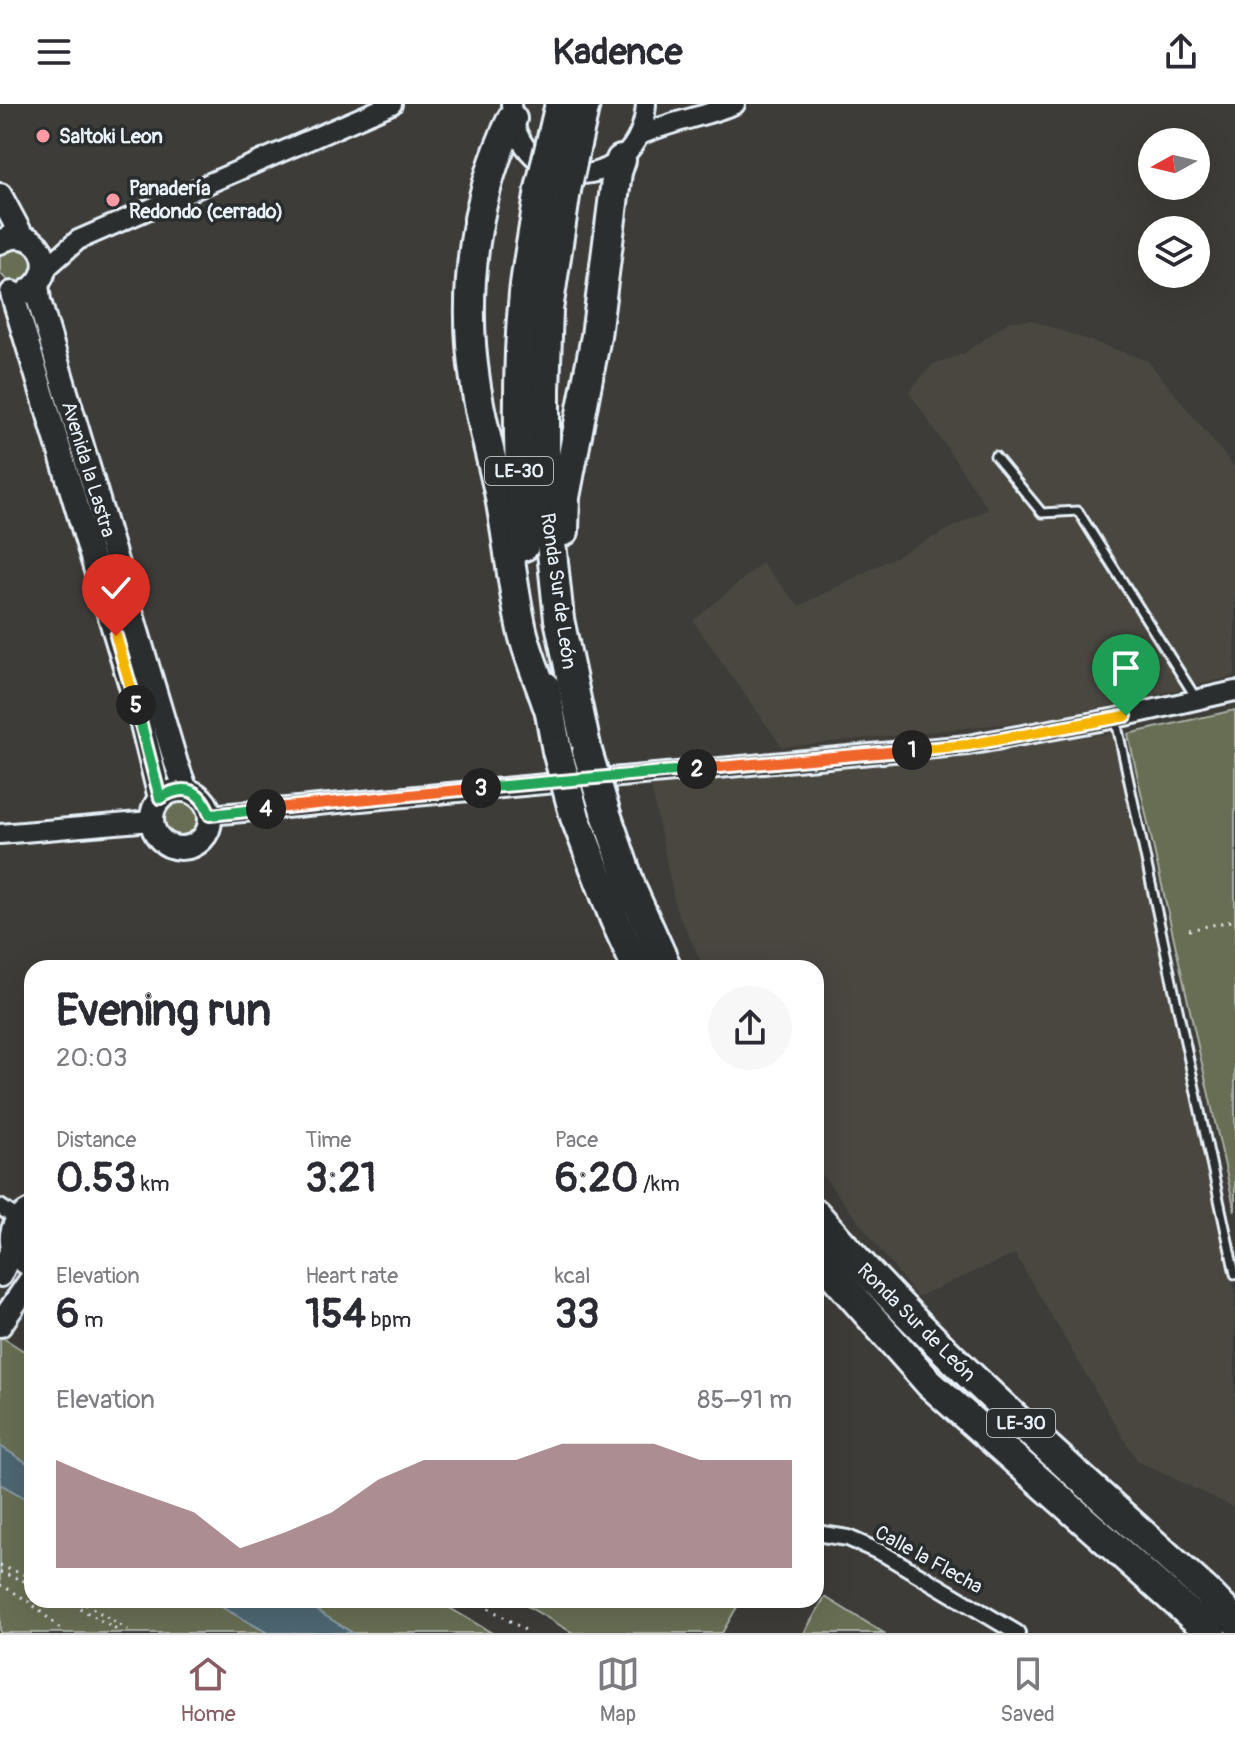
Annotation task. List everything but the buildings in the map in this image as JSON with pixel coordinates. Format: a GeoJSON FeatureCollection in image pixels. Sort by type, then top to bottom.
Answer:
{"type":"FeatureCollection","features":[{"type":"Feature","properties":{"kind":"highway","name":"Ronda Sur de León"},"geometry":{"type":"LineString","coordinates":[[560,104],[553,190],[545,389],[545,486],[559,619],[587,751],[605,811],[632,890],[663,960]]}},
{"type":"Feature","properties":{"kind":"highway","name":"Ronda Sur de León"},"geometry":{"type":"LineString","coordinates":[[585,104],[553,190],[524,292],[519,473],[525,556],[557,751],[575,817],[633,960]]}},
{"type":"Feature","properties":{"kind":"highway"},"geometry":{"type":"LineString","coordinates":[[511,112],[495,155],[479,221],[470,321],[474,377],[523,632],[547,704]]}},
{"type":"Feature","properties":{"kind":"highway"},"geometry":{"type":"LineString","coordinates":[[559,619],[565,497],[596,336],[621,160]]}},
{"type":"Feature","properties":{"kind":"highway","name":"Ronda Sur de León"},"geometry":{"type":"LineString","coordinates":[[824,1223],[871,1278],[943,1352],[1235,1621]]}},
{"type":"Feature","properties":{"kind":"highway","name":"Ronda Sur de León"},"geometry":{"type":"LineString","coordinates":[[824,1264],[930,1384],[1211,1633]]}},
{"type":"Feature","properties":{"kind":"main road"},"geometry":{"type":"LineString","coordinates":[[0,195],[28,240]]}},
{"type":"Feature","properties":{"kind":"main road"},"geometry":{"type":"LineString","coordinates":[[0,242],[13,236],[28,240]]}},
{"type":"Feature","properties":{"kind":"main road","name":"Avenida la Lastra"},"geometry":{"type":"LineString","coordinates":[[28,240],[43,255],[43,315],[186,790]]}},
{"type":"Feature","properties":{"kind":"main road"},"geometry":{"type":"LineString","coordinates":[[6,291],[30,290],[41,277]]}},
{"type":"Feature","properties":{"kind":"main road","name":"Avenida la Lastra"},"geometry":{"type":"LineString","coordinates":[[6,291],[23,321],[154,767],[160,798]]}},
{"type":"Feature","properties":{"kind":"main road"},"geometry":{"type":"LineString","coordinates":[[172,790],[186,790],[198,794],[206,803],[210,825],[201,841],[191,847],[179,848],[160,840],[151,821],[155,804],[160,798],[172,790]]}},
{"type":"Feature","properties":{"kind":"main road"},"geometry":{"type":"LineString","coordinates":[[17,1212],[11,1233],[13,1248],[24,1262]]}},
{"type":"Feature","properties":{"kind":"main road"},"geometry":{"type":"LineString","coordinates":[[0,1275],[13,1248]]}},
{"type":"Feature","properties":{"kind":"main road"},"geometry":{"type":"LineString","coordinates":[[0,1325],[24,1290]]}},
{"type":"Feature","properties":{"kind":"street"},"geometry":{"type":"LineString","coordinates":[[41,277],[78,240],[392,104]]}},
{"type":"Feature","properties":{"kind":"street"},"geometry":{"type":"LineString","coordinates":[[511,112],[517,136],[526,151],[539,163],[555,171],[572,174],[589,174],[621,160],[640,135],[647,104],[682,120]]}},
{"type":"Feature","properties":{"kind":"street"},"geometry":{"type":"LineString","coordinates":[[640,135],[735,104]]}},
{"type":"Feature","properties":{"kind":"street"},"geometry":{"type":"LineString","coordinates":[[28,240],[78,240]]}},
{"type":"Feature","properties":{"kind":"street"},"geometry":{"type":"LineString","coordinates":[[210,815],[968,745],[1116,718],[1235,691]]}},
{"type":"Feature","properties":{"kind":"street"},"geometry":{"type":"LineString","coordinates":[[0,834],[151,821]]}},
{"type":"Feature","properties":{"kind":"street","name":"Calle la Flecha"},"geometry":{"type":"LineString","coordinates":[[824,1534],[848,1538],[884,1554],[1017,1633]]}},
{"type":"Feature","properties":{"kind":"lane"},"geometry":{"type":"LineString","coordinates":[[995,456],[1042,513],[1078,511],[1198,700]]}},
{"type":"Feature","properties":{"kind":"lane"},"geometry":{"type":"LineString","coordinates":[[1116,718],[1235,1274]]}},
{"type":"Feature","properties":{"kind":"path"},"geometry":{"type":"LineString","coordinates":[[1189,930],[1235,920]]}},
{"type":"Feature","properties":{"kind":"path"},"geometry":{"type":"LineString","coordinates":[[0,1569],[24,1575]]}},
{"type":"Feature","properties":{"kind":"path"},"geometry":{"type":"LineString","coordinates":[[0,1569],[24,1580]]}},
{"type":"Feature","properties":{"kind":"path"},"geometry":{"type":"LineString","coordinates":[[0,1585],[24,1597]]}},
{"type":"Feature","properties":{"kind":"path"},"geometry":{"type":"LineString","coordinates":[[38,1608],[64,1633]]}},
{"type":"Feature","properties":{"kind":"path"},"geometry":{"type":"LineString","coordinates":[[80,1608],[122,1633]]}},
{"type":"Feature","properties":{"kind":"path"},"geometry":{"type":"LineString","coordinates":[[92,1608],[133,1633]]}},
{"type":"Feature","properties":{"kind":"path"},"geometry":{"type":"LineString","coordinates":[[488,1608],[530,1633]]}},
{"type":"Feature","properties":{"kind":"shaded area"},"geometry":{"type":"Polygon","coordinates":[[[1031,320],[1148,361],[1235,468],[1235,676],[1051,719],[782,747],[693,621],[762,563],[799,606],[988,509],[909,392],[933,364],[963,354],[1010,321],[1031,320]]]}},
{"type":"Feature","properties":{"kind":"shaded area"},"geometry":{"type":"Polygon","coordinates":[[[1119,733],[1235,1290],[1235,1508],[1137,1461],[1015,1254],[917,1297],[824,1177],[824,960],[700,960],[676,909],[651,786],[1119,733]]]}},
{"type":"Feature","properties":{"kind":"green space"},"geometry":{"type":"Polygon","coordinates":[[[6,248],[30,248],[36,272],[21,284],[8,281],[0,273],[0,255],[6,248]]]}},
{"type":"Feature","properties":{"kind":"green space"},"geometry":{"type":"Polygon","coordinates":[[[1235,710],[1235,1211],[1128,734],[1235,710]]]}},
{"type":"Feature","properties":{"kind":"green space"},"geometry":{"type":"Polygon","coordinates":[[[181,797],[197,803],[203,819],[197,835],[181,841],[165,835],[159,819],[165,803],[181,797]]]}},
{"type":"Feature","properties":{"kind":"green space"},"geometry":{"type":"Polygon","coordinates":[[[0,1336],[24,1351],[24,1608],[450,1608],[492,1633],[0,1633],[0,1336]]]}},
{"type":"Feature","properties":{"kind":"green space"},"geometry":{"type":"Polygon","coordinates":[[[824,1599],[884,1633],[804,1633],[819,1608],[824,1608],[824,1599]]]}},
{"type":"Feature","properties":{"kind":"green space"},"geometry":{"type":"Polygon","coordinates":[[[531,1608],[736,1608],[722,1633],[573,1633],[531,1608]]]}},
{"type":"Feature","properties":{"kind":"water"},"geometry":{"type":"Polygon","coordinates":[[[0,1446],[24,1461],[24,1498],[0,1484],[0,1446]]]}},
{"type":"Feature","properties":{"kind":"water"},"geometry":{"type":"Polygon","coordinates":[[[223,1608],[313,1608],[353,1633],[268,1633],[223,1608]]]}},
{"type":"Feature","properties":{"kind":"place","name":"Saltoki Leon"},"geometry":{"type":"Point","coordinates":[43,136]}},
{"type":"Feature","properties":{"kind":"place","name":"Panadería Redondo (cerrado)"},"geometry":{"type":"Point","coordinates":[113,200]}},
{"type":"Feature","properties":{"kind":"route"},"geometry":{"type":"LineString","coordinates":[[116,636],[160,798],[172,790],[198,794],[206,803],[210,815],[968,745],[1126,716]]}}]}
